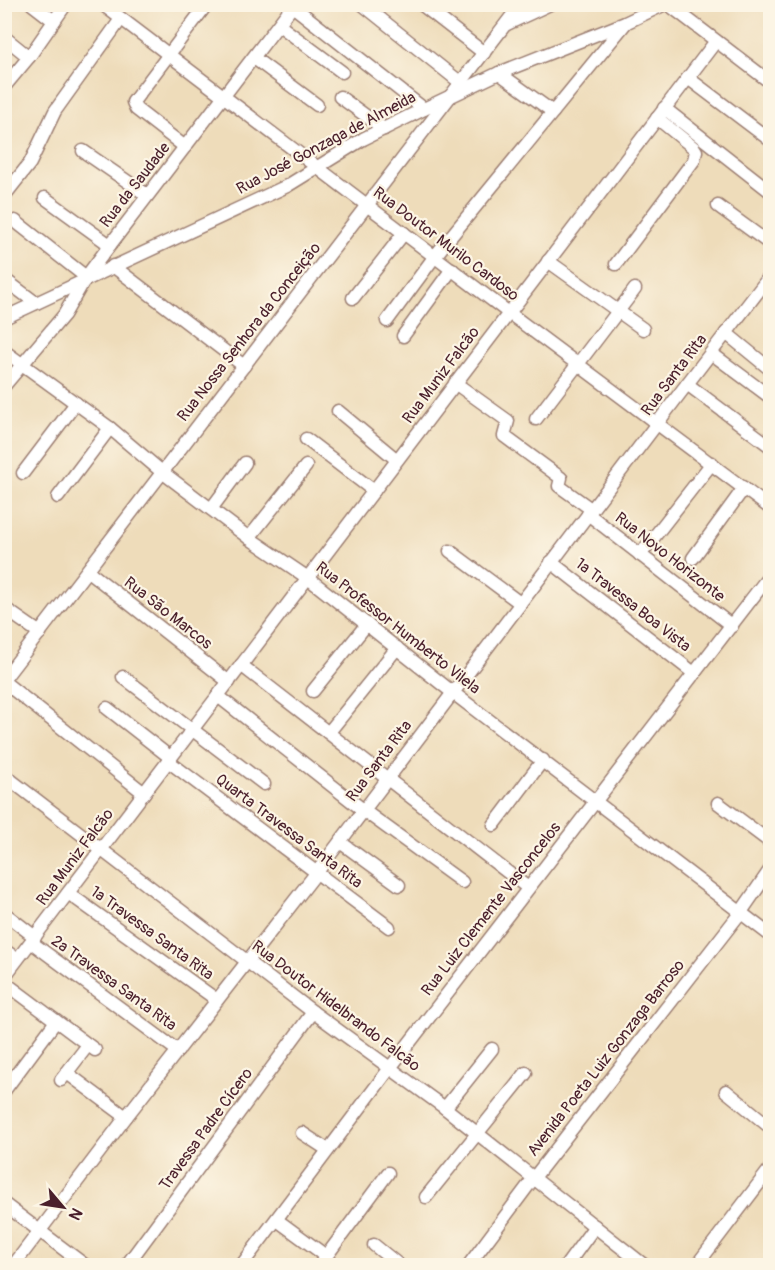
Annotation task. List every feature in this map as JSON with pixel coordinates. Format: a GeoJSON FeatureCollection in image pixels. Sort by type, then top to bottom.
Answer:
{"type":"FeatureCollection","features":[{"type":"Feature","properties":{"kind":"street"},"geometry":{"type":"LineString","coordinates":[[32,4],[54,21]]}},
{"type":"Feature","properties":{"kind":"street"},"geometry":{"type":"LineString","coordinates":[[5,87],[66,4]]}},
{"type":"Feature","properties":{"kind":"street","name":"Rua Doutor Murilo Cardoso"},"geometry":{"type":"LineString","coordinates":[[102,4],[508,313],[771,508]]}},
{"type":"Feature","properties":{"kind":"street"},"geometry":{"type":"LineString","coordinates":[[4,196],[30,163],[55,111],[119,17],[125,4]]}},
{"type":"Feature","properties":{"kind":"street"},"geometry":{"type":"LineString","coordinates":[[185,147],[136,110],[133,102],[207,4]]}},
{"type":"Feature","properties":{"kind":"street"},"geometry":{"type":"LineString","coordinates":[[362,4],[460,83]]}},
{"type":"Feature","properties":{"kind":"street"},"geometry":{"type":"LineString","coordinates":[[421,4],[484,53]]}},
{"type":"Feature","properties":{"kind":"street","name":"Rua Nossa Senhora da Conceição"},"geometry":{"type":"LineString","coordinates":[[4,681],[521,4]]}},
{"type":"Feature","properties":{"kind":"street"},"geometry":{"type":"LineString","coordinates":[[505,25],[550,4]]}},
{"type":"Feature","properties":{"kind":"street"},"geometry":{"type":"LineString","coordinates":[[667,4],[771,82]]}},
{"type":"Feature","properties":{"kind":"street","name":"Rua José Gonzaga de Almeida"},"geometry":{"type":"LineString","coordinates":[[4,318],[287,186],[381,127],[449,98],[499,73],[667,4]]}},
{"type":"Feature","properties":{"kind":"street"},"geometry":{"type":"LineString","coordinates":[[292,5],[424,109]]}},
{"type":"Feature","properties":{"kind":"street","name":"Rua da Saudade"},"geometry":{"type":"LineString","coordinates":[[4,387],[64,315],[110,245],[292,5]]}},
{"type":"Feature","properties":{"kind":"street"},"geometry":{"type":"LineString","coordinates":[[387,321],[435,256],[625,23]]}},
{"type":"Feature","properties":{"kind":"street"},"geometry":{"type":"LineString","coordinates":[[279,25],[342,72]]}},
{"type":"Feature","properties":{"kind":"street"},"geometry":{"type":"LineString","coordinates":[[4,37],[29,57]]}},
{"type":"Feature","properties":{"kind":"street","name":"Rua Muniz Falcão"},"geometry":{"type":"LineString","coordinates":[[4,977],[716,41]]}},
{"type":"Feature","properties":{"kind":"street"},"geometry":{"type":"LineString","coordinates":[[254,58],[317,105]]}},
{"type":"Feature","properties":{"kind":"street"},"geometry":{"type":"LineString","coordinates":[[499,73],[553,111]]}},
{"type":"Feature","properties":{"kind":"street"},"geometry":{"type":"LineString","coordinates":[[688,78],[771,140]]}},
{"type":"Feature","properties":{"kind":"street"},"geometry":{"type":"LineString","coordinates":[[340,97],[381,127]]}},
{"type":"Feature","properties":{"kind":"street"},"geometry":{"type":"LineString","coordinates":[[661,113],[771,191]]}},
{"type":"Feature","properties":{"kind":"street"},"geometry":{"type":"LineString","coordinates":[[616,264],[694,160],[696,151],[694,148],[661,113]]}},
{"type":"Feature","properties":{"kind":"street"},"geometry":{"type":"LineString","coordinates":[[83,151],[147,195]]}},
{"type":"Feature","properties":{"kind":"street"},"geometry":{"type":"LineString","coordinates":[[45,198],[110,245]]}},
{"type":"Feature","properties":{"kind":"street"},"geometry":{"type":"LineString","coordinates":[[718,206],[771,244]]}},
{"type":"Feature","properties":{"kind":"street"},"geometry":{"type":"LineString","coordinates":[[15,221],[85,280]]}},
{"type":"Feature","properties":{"kind":"street"},"geometry":{"type":"LineString","coordinates":[[353,298],[404,233]]}},
{"type":"Feature","properties":{"kind":"street"},"geometry":{"type":"LineString","coordinates":[[548,261],[643,329]]}},
{"type":"Feature","properties":{"kind":"street"},"geometry":{"type":"LineString","coordinates":[[112,266],[244,366]]}},
{"type":"Feature","properties":{"kind":"street"},"geometry":{"type":"LineString","coordinates":[[403,336],[452,269]]}},
{"type":"Feature","properties":{"kind":"street","name":"Rua Santa Rita"},"geometry":{"type":"LineString","coordinates":[[13,1266],[340,842],[589,512],[771,276]]}},
{"type":"Feature","properties":{"kind":"street"},"geometry":{"type":"LineString","coordinates":[[4,279],[36,303]]}},
{"type":"Feature","properties":{"kind":"street"},"geometry":{"type":"LineString","coordinates":[[536,419],[635,289]]}},
{"type":"Feature","properties":{"kind":"street"},"geometry":{"type":"LineString","coordinates":[[726,333],[771,369]]}},
{"type":"Feature","properties":{"kind":"street","name":"Rua Professor Humberto Vilela"},"geometry":{"type":"LineString","coordinates":[[4,351],[110,428],[162,472],[213,505],[249,538],[308,578],[452,692],[771,935]]}},
{"type":"Feature","properties":{"kind":"street"},"geometry":{"type":"LineString","coordinates":[[711,353],[771,397]]}},
{"type":"Feature","properties":{"kind":"street","name":"Rua Novo Horizonte"},"geometry":{"type":"LineString","coordinates":[[455,383],[508,422],[504,435],[561,478],[559,486],[640,555],[732,626]]}},
{"type":"Feature","properties":{"kind":"street"},"geometry":{"type":"LineString","coordinates":[[687,384],[771,446]]}},
{"type":"Feature","properties":{"kind":"street"},"geometry":{"type":"LineString","coordinates":[[23,473],[76,403]]}},
{"type":"Feature","properties":{"kind":"street"},"geometry":{"type":"LineString","coordinates":[[338,411],[397,460]]}},
{"type":"Feature","properties":{"kind":"street"},"geometry":{"type":"LineString","coordinates":[[58,497],[110,428]]}},
{"type":"Feature","properties":{"kind":"street"},"geometry":{"type":"LineString","coordinates":[[306,440],[374,491]]}},
{"type":"Feature","properties":{"kind":"street"},"geometry":{"type":"LineString","coordinates":[[213,505],[245,463]]}},
{"type":"Feature","properties":{"kind":"street"},"geometry":{"type":"LineString","coordinates":[[640,555],[712,463]]}},
{"type":"Feature","properties":{"kind":"street"},"geometry":{"type":"LineString","coordinates":[[249,538],[306,466]]}},
{"type":"Feature","properties":{"kind":"street"},"geometry":{"type":"LineString","coordinates":[[693,558],[744,488]]}},
{"type":"Feature","properties":{"kind":"street"},"geometry":{"type":"LineString","coordinates":[[450,551],[520,603]]}},
{"type":"Feature","properties":{"kind":"street","name":"1ª Travessa Boa Vista"},"geometry":{"type":"LineString","coordinates":[[551,562],[695,674]]}},
{"type":"Feature","properties":{"kind":"street","name":"Rua São Marcos"},"geometry":{"type":"LineString","coordinates":[[88,571],[229,682]]}},
{"type":"Feature","properties":{"kind":"street","name":"Rua Luiz Clemente Vasconcelos"},"geometry":{"type":"LineString","coordinates":[[241,1266],[282,1223],[328,1150],[771,575]]}},
{"type":"Feature","properties":{"kind":"street"},"geometry":{"type":"LineString","coordinates":[[4,608],[40,633]]}},
{"type":"Feature","properties":{"kind":"street"},"geometry":{"type":"LineString","coordinates":[[313,691],[367,624]]}},
{"type":"Feature","properties":{"kind":"street"},"geometry":{"type":"LineString","coordinates":[[329,732],[397,648]]}},
{"type":"Feature","properties":{"kind":"street"},"geometry":{"type":"LineString","coordinates":[[241,665],[528,888]]}},
{"type":"Feature","properties":{"kind":"street"},"geometry":{"type":"LineString","coordinates":[[123,677],[264,784]]}},
{"type":"Feature","properties":{"kind":"street"},"geometry":{"type":"LineString","coordinates":[[4,681],[144,793]]}},
{"type":"Feature","properties":{"kind":"street"},"geometry":{"type":"LineString","coordinates":[[218,696],[363,810],[462,882]]}},
{"type":"Feature","properties":{"kind":"street"},"geometry":{"type":"LineString","coordinates":[[107,708],[170,760]]}},
{"type":"Feature","properties":{"kind":"street","name":"Quarta Travessa Santa Rita"},"geometry":{"type":"LineString","coordinates":[[170,760],[389,927]]}},
{"type":"Feature","properties":{"kind":"street"},"geometry":{"type":"LineString","coordinates":[[494,825],[543,760]]}},
{"type":"Feature","properties":{"kind":"street","name":"Rua Doutor Hidelbrando Falcão"},"geometry":{"type":"LineString","coordinates":[[4,775],[313,1012],[445,1108],[645,1266]]}},
{"type":"Feature","properties":{"kind":"street"},"geometry":{"type":"LineString","coordinates":[[718,802],[771,842]]}},
{"type":"Feature","properties":{"kind":"street"},"geometry":{"type":"LineString","coordinates":[[340,842],[399,885]]}},
{"type":"Feature","properties":{"kind":"street","name":"Avenida Poeta Luiz Gonzaga Barroso"},"geometry":{"type":"LineString","coordinates":[[468,1266],[771,870]]}},
{"type":"Feature","properties":{"kind":"street","name":"1ª Travessa Santa Rita"},"geometry":{"type":"LineString","coordinates":[[69,893],[217,1000]]}},
{"type":"Feature","properties":{"kind":"street","name":"2ª Travessa Santa Rita"},"geometry":{"type":"LineString","coordinates":[[4,913],[33,940],[178,1051]]}},
{"type":"Feature","properties":{"kind":"street"},"geometry":{"type":"LineString","coordinates":[[4,950],[17,959]]}},
{"type":"Feature","properties":{"kind":"street"},"geometry":{"type":"LineString","coordinates":[[4,982],[92,1047],[64,1077],[126,1117]]}},
{"type":"Feature","properties":{"kind":"street","name":"Travessa Padre Cícero"},"geometry":{"type":"LineString","coordinates":[[126,1266],[313,1012]]}},
{"type":"Feature","properties":{"kind":"street"},"geometry":{"type":"LineString","coordinates":[[4,1091],[56,1021]]}},
{"type":"Feature","properties":{"kind":"street"},"geometry":{"type":"LineString","coordinates":[[445,1108],[492,1049]]}},
{"type":"Feature","properties":{"kind":"street"},"geometry":{"type":"LineString","coordinates":[[426,1197],[526,1073]]}},
{"type":"Feature","properties":{"kind":"street"},"geometry":{"type":"LineString","coordinates":[[726,1092],[771,1126]]}},
{"type":"Feature","properties":{"kind":"street"},"geometry":{"type":"LineString","coordinates":[[302,1133],[328,1150]]}},
{"type":"Feature","properties":{"kind":"street"},"geometry":{"type":"LineString","coordinates":[[696,1266],[771,1169]]}},
{"type":"Feature","properties":{"kind":"street"},"geometry":{"type":"LineString","coordinates":[[282,1223],[323,1261],[388,1173]]}},
{"type":"Feature","properties":{"kind":"street"},"geometry":{"type":"LineString","coordinates":[[4,1204],[86,1266]]}},
{"type":"Feature","properties":{"kind":"street"},"geometry":{"type":"LineString","coordinates":[[566,1266],[595,1226]]}},
{"type":"Feature","properties":{"kind":"street"},"geometry":{"type":"LineString","coordinates":[[374,1245],[400,1266]]}}]}
